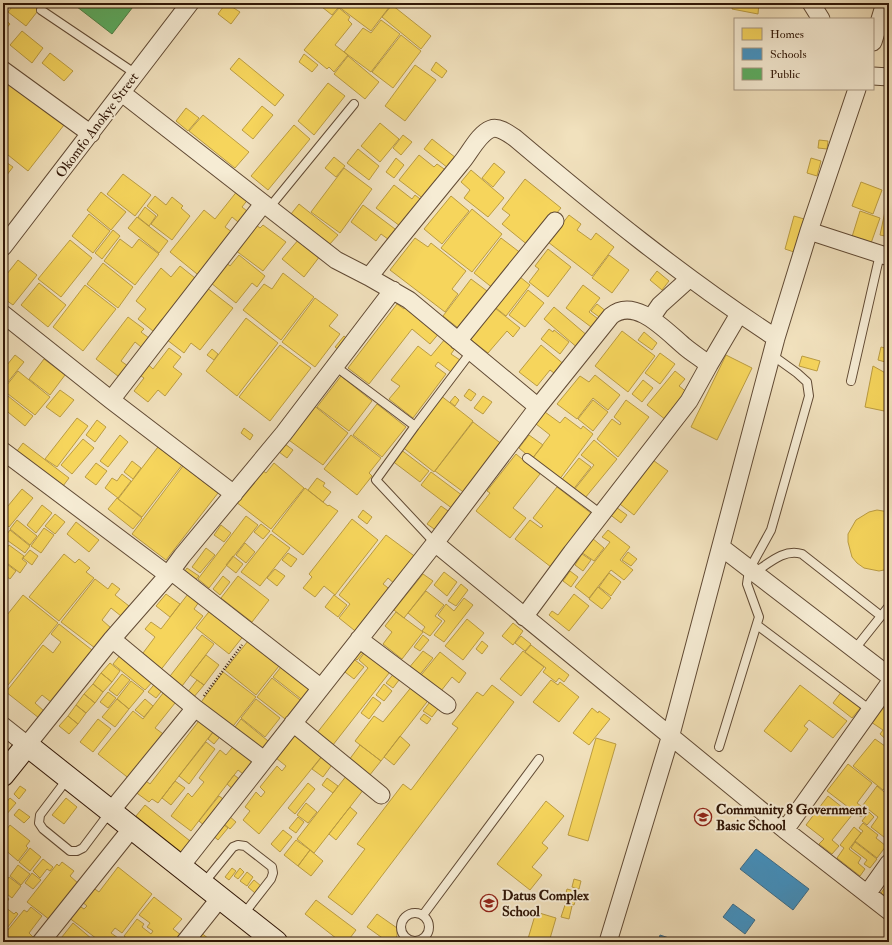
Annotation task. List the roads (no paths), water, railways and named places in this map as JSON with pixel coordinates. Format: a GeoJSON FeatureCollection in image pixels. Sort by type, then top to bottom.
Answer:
{"type":"FeatureCollection","features":[{"type":"Feature","properties":{"kind":"street","name":"Okomfo Anokye Street"},"geometry":{"type":"LineString","coordinates":[[3,247],[190,3]]}},
{"type":"Feature","properties":{"kind":"street"},"geometry":{"type":"LineString","coordinates":[[812,3],[820,18]]}},
{"type":"Feature","properties":{"kind":"street"},"geometry":{"type":"LineString","coordinates":[[868,18],[873,3]]}},
{"type":"Feature","properties":{"kind":"street"},"geometry":{"type":"LineString","coordinates":[[874,39],[885,3]]}},
{"type":"Feature","properties":{"kind":"street"},"geometry":{"type":"LineString","coordinates":[[3,70],[91,134]]}},
{"type":"Feature","properties":{"kind":"street"},"geometry":{"type":"LineString","coordinates":[[874,76],[889,77]]}},
{"type":"Feature","properties":{"kind":"street"},"geometry":{"type":"LineString","coordinates":[[608,942],[670,738],[776,338],[809,231],[857,90]]}},
{"type":"Feature","properties":{"kind":"street"},"geometry":{"type":"LineString","coordinates":[[122,93],[336,260],[369,276],[409,300],[538,407]]}},
{"type":"Feature","properties":{"kind":"street"},"geometry":{"type":"LineString","coordinates":[[369,276],[485,133],[492,128],[497,128],[515,138],[637,239],[739,314],[776,338]]}},
{"type":"Feature","properties":{"kind":"street"},"geometry":{"type":"LineString","coordinates":[[111,400],[266,206]]}},
{"type":"Feature","properties":{"kind":"street"},"geometry":{"type":"LineString","coordinates":[[458,341],[555,221]]}},
{"type":"Feature","properties":{"kind":"street"},"geometry":{"type":"LineString","coordinates":[[809,231],[884,255]]}},
{"type":"Feature","properties":{"kind":"street"},"geometry":{"type":"LineString","coordinates":[[650,318],[660,305],[690,278]]}},
{"type":"Feature","properties":{"kind":"street"},"geometry":{"type":"LineString","coordinates":[[3,776],[112,639],[170,573],[182,556],[234,494],[393,290]]}},
{"type":"Feature","properties":{"kind":"street"},"geometry":{"type":"LineString","coordinates":[[181,866],[435,543],[538,407],[611,316],[617,311],[626,309],[650,318],[709,364]]}},
{"type":"Feature","properties":{"kind":"street"},"geometry":{"type":"LineString","coordinates":[[3,314],[111,400],[234,494]]}},
{"type":"Feature","properties":{"kind":"street"},"geometry":{"type":"LineString","coordinates":[[524,617],[601,514],[689,401],[739,314]]}},
{"type":"Feature","properties":{"kind":"street"},"geometry":{"type":"LineString","coordinates":[[3,451],[170,573],[320,688]]}},
{"type":"Feature","properties":{"kind":"street"},"geometry":{"type":"LineString","coordinates":[[435,543],[670,738],[785,830],[889,910]]}},
{"type":"Feature","properties":{"kind":"street"},"geometry":{"type":"LineString","coordinates":[[721,547],[751,572],[889,676]]}},
{"type":"Feature","properties":{"kind":"street"},"geometry":{"type":"LineString","coordinates":[[112,639],[195,708],[264,760]]}},
{"type":"Feature","properties":{"kind":"street"},"geometry":{"type":"LineString","coordinates":[[359,639],[447,705]]}},
{"type":"Feature","properties":{"kind":"street"},"geometry":{"type":"LineString","coordinates":[[785,830],[869,709],[889,684]]}},
{"type":"Feature","properties":{"kind":"street"},"geometry":{"type":"LineString","coordinates":[[111,811],[195,708]]}},
{"type":"Feature","properties":{"kind":"street"},"geometry":{"type":"LineString","coordinates":[[293,723],[381,795]]}},
{"type":"Feature","properties":{"kind":"street"},"geometry":{"type":"LineString","coordinates":[[3,726],[276,942]]}},
{"type":"Feature","properties":{"kind":"street"},"geometry":{"type":"LineString","coordinates":[[41,942],[132,828]]}},
{"type":"Feature","properties":{"kind":"street"},"geometry":{"type":"LineString","coordinates":[[867,894],[889,863]]}},
{"type":"Feature","properties":{"kind":"street"},"geometry":{"type":"LineString","coordinates":[[185,942],[220,898]]}},
{"type":"Feature","properties":{"kind":"lane"},"geometry":{"type":"LineString","coordinates":[[41,10],[136,74]]}},
{"type":"Feature","properties":{"kind":"lane"},"geometry":{"type":"LineString","coordinates":[[266,206],[354,104]]}},
{"type":"Feature","properties":{"kind":"lane"},"geometry":{"type":"LineString","coordinates":[[851,381],[884,255]]}},
{"type":"Feature","properties":{"kind":"lane"},"geometry":{"type":"LineString","coordinates":[[435,543],[376,480],[472,352]]}},
{"type":"Feature","properties":{"kind":"lane"},"geometry":{"type":"LineString","coordinates":[[719,747],[759,617],[747,584],[751,572],[772,530],[809,396],[807,382],[798,373],[772,356]]}},
{"type":"Feature","properties":{"kind":"lane"},"geometry":{"type":"LineString","coordinates":[[335,366],[415,426]]}},
{"type":"Feature","properties":{"kind":"lane"},"geometry":{"type":"LineString","coordinates":[[527,458],[601,514]]}},
{"type":"Feature","properties":{"kind":"lane"},"geometry":{"type":"LineString","coordinates":[[751,572],[786,553],[795,552],[802,554],[881,616]]}},
{"type":"Feature","properties":{"kind":"lane"},"geometry":{"type":"LineString","coordinates":[[854,650],[889,606]]}},
{"type":"Feature","properties":{"kind":"lane"},"geometry":{"type":"LineString","coordinates":[[757,625],[869,709]]}},
{"type":"Feature","properties":{"kind":"lane"},"geometry":{"type":"LineString","coordinates":[[423,915],[539,758]]}},
{"type":"Feature","properties":{"kind":"lane"},"geometry":{"type":"LineString","coordinates":[[68,778],[40,815],[39,822],[43,829],[70,851],[77,851],[83,848],[111,811]]}},
{"type":"Feature","properties":{"kind":"lane"},"geometry":{"type":"LineString","coordinates":[[203,884],[233,848],[238,845],[245,846],[272,867],[273,873],[271,879],[243,916]]}},
{"type":"Feature","properties":{"kind":"lane"},"geometry":{"type":"LineString","coordinates":[[413,913],[423,915],[428,923],[428,933],[421,940],[406,940],[401,931],[401,926],[405,918],[413,913]]}},
{"type":"Feature","properties":{"kind":"place","name":"Community 8 Government Basic School"},"geometry":{"type":"Point","coordinates":[703,817]}},
{"type":"Feature","properties":{"kind":"place","name":"Datus Complex School"},"geometry":{"type":"Point","coordinates":[489,903]}}]}
